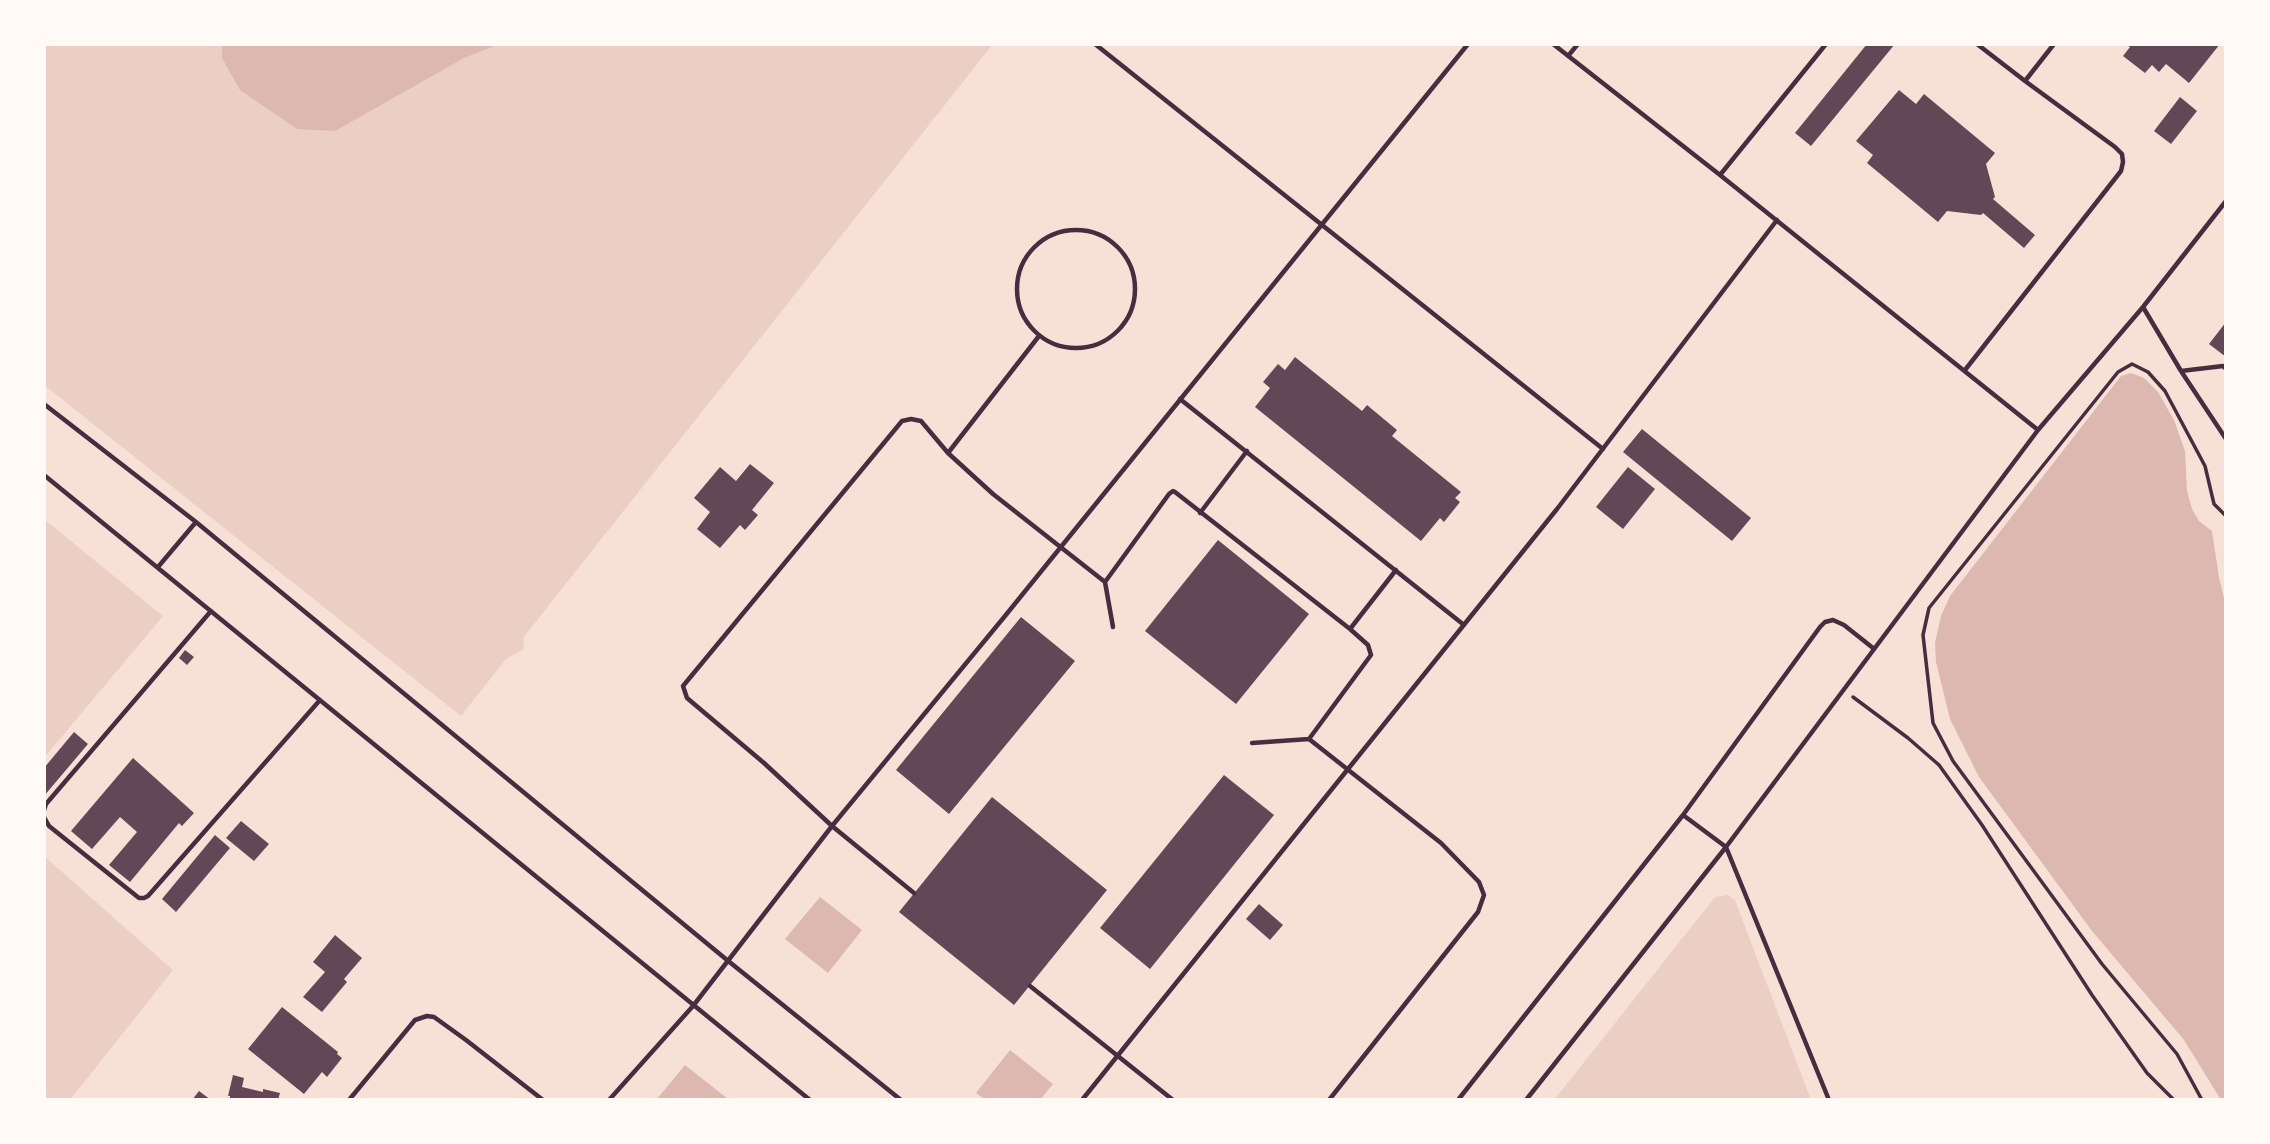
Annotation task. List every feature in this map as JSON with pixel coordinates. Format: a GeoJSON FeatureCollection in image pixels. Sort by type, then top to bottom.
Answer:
{"type":"FeatureCollection","features":[{"type":"Feature","properties":{"kind":"lane"},"geometry":{"type":"LineString","coordinates":[[1096,44],[1603,449]]}},
{"type":"Feature","properties":{"kind":"lane"},"geometry":{"type":"LineString","coordinates":[[609,1100],[693,1006],[832,826],[1468,44]]}},
{"type":"Feature","properties":{"kind":"lane"},"geometry":{"type":"LineString","coordinates":[[1553,44],[1720,174],[2038,430]]}},
{"type":"Feature","properties":{"kind":"lane"},"geometry":{"type":"LineString","coordinates":[[1569,55],[1578,44]]}},
{"type":"Feature","properties":{"kind":"lane"},"geometry":{"type":"LineString","coordinates":[[1720,174],[1826,44]]}},
{"type":"Feature","properties":{"kind":"lane"},"geometry":{"type":"LineString","coordinates":[[1965,370],[2121,170],[2123,162],[2122,154],[2115,147],[1978,44]]}},
{"type":"Feature","properties":{"kind":"lane"},"geometry":{"type":"LineString","coordinates":[[2025,81],[2054,44]]}},
{"type":"Feature","properties":{"kind":"lane"},"geometry":{"type":"LineString","coordinates":[[1526,1100],[1726,848],[2038,430],[2143,307],[2226,201]]}},
{"type":"Feature","properties":{"kind":"lane"},"geometry":{"type":"LineString","coordinates":[[1082,1100],[1348,771],[1603,449],[1777,220]]}},
{"type":"Feature","properties":{"kind":"lane"},"geometry":{"type":"LineString","coordinates":[[1082,229],[1103,235],[1120,248],[1132,267],[1136,289],[1131,310],[1120,329],[1102,342],[1081,348],[1059,346],[1040,336],[1025,320],[1017,299],[1017,278],[1025,257],[1040,241],[1060,231],[1082,229]]}},
{"type":"Feature","properties":{"kind":"lane"},"geometry":{"type":"LineString","coordinates":[[2143,307],[2180,371],[2226,439]]}},
{"type":"Feature","properties":{"kind":"lane"},"geometry":{"type":"LineString","coordinates":[[948,453],[1040,336]]}},
{"type":"Feature","properties":{"kind":"lane"},"geometry":{"type":"LineString","coordinates":[[2180,371],[2222,366],[2226,369]]}},
{"type":"Feature","properties":{"kind":"lane"},"geometry":{"type":"LineString","coordinates":[[1180,398],[1464,625]]}},
{"type":"Feature","properties":{"kind":"lane"},"geometry":{"type":"LineString","coordinates":[[44,404],[196,522],[901,1100]]}},
{"type":"Feature","properties":{"kind":"lane"},"geometry":{"type":"LineString","coordinates":[[914,893],[832,826],[764,763],[687,698],[682,691],[683,686],[902,421],[911,419],[921,421],[948,453],[993,494],[1105,582],[1113,627]]}},
{"type":"Feature","properties":{"kind":"lane"},"geometry":{"type":"LineString","coordinates":[[1200,513],[1247,452]]}},
{"type":"Feature","properties":{"kind":"lane"},"geometry":{"type":"LineString","coordinates":[[44,475],[810,1100]]}},
{"type":"Feature","properties":{"kind":"lane"},"geometry":{"type":"LineString","coordinates":[[1105,582],[1171,492],[1175,492],[1368,645],[1371,655],[1310,739]]}},
{"type":"Feature","properties":{"kind":"lane"},"geometry":{"type":"LineString","coordinates":[[157,567],[196,522]]}},
{"type":"Feature","properties":{"kind":"lane"},"geometry":{"type":"LineString","coordinates":[[1350,629],[1396,570]]}},
{"type":"Feature","properties":{"kind":"lane"},"geometry":{"type":"LineString","coordinates":[[44,810],[46,804],[211,611]]}},
{"type":"Feature","properties":{"kind":"lane"},"geometry":{"type":"LineString","coordinates":[[1458,1100],[1684,815],[1825,622],[1833,620],[1844,625],[1873,648]]}},
{"type":"Feature","properties":{"kind":"lane"},"geometry":{"type":"LineString","coordinates":[[44,817],[49,826],[138,898],[144,898],[320,700]]}},
{"type":"Feature","properties":{"kind":"lane"},"geometry":{"type":"LineString","coordinates":[[1252,743],[1310,739],[1441,843],[1479,882],[1484,895],[1478,912],[1329,1100]]}},
{"type":"Feature","properties":{"kind":"lane"},"geometry":{"type":"LineString","coordinates":[[1684,815],[1726,848],[1829,1100]]}},
{"type":"Feature","properties":{"kind":"lane"},"geometry":{"type":"LineString","coordinates":[[1030,986],[1173,1100]]}},
{"type":"Feature","properties":{"kind":"lane"},"geometry":{"type":"LineString","coordinates":[[349,1100],[415,1020],[427,1016],[434,1017],[456,1032],[543,1100]]}},
{"type":"Feature","properties":{"kind":"path"},"geometry":{"type":"LineString","coordinates":[[2202,1100],[2176,1054],[2102,964],[1953,761],[1933,723],[1923,635],[1929,608],[2118,372],[2132,364],[2148,372],[2165,391],[2205,466],[2214,504],[2226,516]]}},
{"type":"Feature","properties":{"kind":"path"},"geometry":{"type":"LineString","coordinates":[[1843,689],[1939,765],[1982,825],[2092,995],[2147,1073],[2174,1100]]}},
{"type":"Feature","properties":{"kind":"shaded area"},"geometry":{"type":"Polygon","coordinates":[[[44,44],[993,44],[523,638],[524,649],[506,659],[461,716],[44,385],[44,44]]]}},
{"type":"Feature","properties":{"kind":"shaded area"},"geometry":{"type":"Polygon","coordinates":[[[222,44],[499,44],[464,58],[335,131],[297,129],[240,90],[222,58],[222,44]]]}},
{"type":"Feature","properties":{"kind":"shaded area"},"geometry":{"type":"Polygon","coordinates":[[[2131,373],[2144,378],[2158,392],[2174,420],[2185,451],[2187,491],[2192,509],[2199,521],[2212,531],[2226,607],[2226,1100],[2221,1100],[2184,1040],[2092,931],[1979,777],[1950,719],[1936,662],[1935,643],[1941,616],[1950,596],[2121,376],[2131,373]]]}},
{"type":"Feature","properties":{"kind":"shaded area"},"geometry":{"type":"Polygon","coordinates":[[[44,519],[163,616],[44,758],[44,519]]]}},
{"type":"Feature","properties":{"kind":"shaded area"},"geometry":{"type":"Polygon","coordinates":[[[44,856],[173,970],[70,1100],[44,1100],[44,856]]]}},
{"type":"Feature","properties":{"kind":"shaded area"},"geometry":{"type":"Polygon","coordinates":[[[1728,895],[1735,900],[1811,1100],[1554,1100],[1715,897],[1728,895]]]}},
{"type":"Feature","properties":{"kind":"shaded area"},"geometry":{"type":"Polygon","coordinates":[[[820,897],[862,930],[828,973],[785,939],[820,897]]]}},
{"type":"Feature","properties":{"kind":"shaded area"},"geometry":{"type":"Polygon","coordinates":[[[1010,1050],[1053,1084],[1040,1100],[986,1100],[976,1093],[1010,1050]]]}},
{"type":"Feature","properties":{"kind":"shaded area"},"geometry":{"type":"Polygon","coordinates":[[[685,1065],[728,1099],[656,1100],[685,1065]]]}},
{"type":"Feature","properties":{"kind":"building"},"geometry":{"type":"Polygon","coordinates":[[[1867,44],[1895,44],[1811,146],[1795,133],[1867,44]]]}},
{"type":"Feature","properties":{"kind":"building"},"geometry":{"type":"Polygon","coordinates":[[[2125,44],[2220,44],[2189,83],[2166,64],[2159,72],[2152,65],[2145,73],[2123,56],[2130,47],[2125,44]]]}},
{"type":"Feature","properties":{"kind":"building"},"geometry":{"type":"Polygon","coordinates":[[[1899,90],[1916,104],[1924,94],[1995,153],[1986,164],[1995,197],[1993,199],[2035,235],[2024,248],[1983,213],[1981,215],[1947,211],[1938,222],[1867,163],[1873,155],[1856,141],[1899,90]]]}},
{"type":"Feature","properties":{"kind":"building"},"geometry":{"type":"Polygon","coordinates":[[[2180,97],[2197,111],[2171,144],[2154,131],[2180,97]]]}},
{"type":"Feature","properties":{"kind":"building"},"geometry":{"type":"Polygon","coordinates":[[[2226,322],[2226,357],[2209,344],[2226,322]]]}},
{"type":"Feature","properties":{"kind":"building"},"geometry":{"type":"Polygon","coordinates":[[[1295,357],[1362,411],[1367,405],[1397,430],[1392,436],[1461,492],[1455,498],[1460,502],[1444,522],[1440,518],[1421,541],[1255,407],[1270,388],[1263,382],[1278,364],[1285,370],[1295,357]]]}},
{"type":"Feature","properties":{"kind":"building"},"geometry":{"type":"Polygon","coordinates":[[[1642,429],[1751,518],[1732,541],[1623,452],[1642,429]]]}},
{"type":"Feature","properties":{"kind":"building"},"geometry":{"type":"Polygon","coordinates":[[[750,464],[774,483],[752,510],[758,515],[745,530],[740,525],[720,548],[697,529],[710,512],[694,498],[720,467],[736,481],[750,464]]]}},
{"type":"Feature","properties":{"kind":"building"},"geometry":{"type":"Polygon","coordinates":[[[1628,467],[1655,489],[1623,529],[1596,507],[1628,467]]]}},
{"type":"Feature","properties":{"kind":"building"},"geometry":{"type":"Polygon","coordinates":[[[1218,540],[1309,614],[1236,704],[1145,631],[1218,540]]]}},
{"type":"Feature","properties":{"kind":"building"},"geometry":{"type":"Polygon","coordinates":[[[1021,617],[1075,661],[949,814],[896,770],[1021,617]]]}},
{"type":"Feature","properties":{"kind":"building"},"geometry":{"type":"Polygon","coordinates":[[[185,650],[194,657],[187,665],[179,658],[185,650]]]}},
{"type":"Feature","properties":{"kind":"building"},"geometry":{"type":"Polygon","coordinates":[[[74,732],[88,744],[44,796],[44,768],[74,732]]]}},
{"type":"Feature","properties":{"kind":"building"},"geometry":{"type":"Polygon","coordinates":[[[133,758],[194,813],[182,826],[179,823],[130,882],[109,865],[137,832],[120,817],[92,849],[71,831],[133,758]]]}},
{"type":"Feature","properties":{"kind":"building"},"geometry":{"type":"Polygon","coordinates":[[[1224,775],[1274,815],[1150,969],[1100,928],[1224,775]]]}},
{"type":"Feature","properties":{"kind":"building"},"geometry":{"type":"Polygon","coordinates":[[[992,797],[1107,890],[1014,1005],[899,912],[992,797]]]}},
{"type":"Feature","properties":{"kind":"building"},"geometry":{"type":"Polygon","coordinates":[[[241,821],[269,844],[254,861],[226,838],[241,821]]]}},
{"type":"Feature","properties":{"kind":"building"},"geometry":{"type":"Polygon","coordinates":[[[215,835],[230,848],[176,912],[162,899],[215,835]]]}},
{"type":"Feature","properties":{"kind":"building"},"geometry":{"type":"Polygon","coordinates":[[[1259,904],[1283,925],[1270,940],[1246,919],[1259,904]]]}},
{"type":"Feature","properties":{"kind":"building"},"geometry":{"type":"Polygon","coordinates":[[[335,935],[362,958],[344,979],[347,982],[322,1012],[303,997],[325,972],[313,962],[335,935]]]}},
{"type":"Feature","properties":{"kind":"building"},"geometry":{"type":"Polygon","coordinates":[[[282,1007],[342,1058],[327,1077],[322,1072],[304,1094],[248,1049],[282,1007]]]}},
{"type":"Feature","properties":{"kind":"building"},"geometry":{"type":"Polygon","coordinates":[[[233,1075],[244,1078],[242,1087],[280,1093],[278,1100],[230,1100],[228,1096],[233,1075]]]}},
{"type":"Feature","properties":{"kind":"building"},"geometry":{"type":"Polygon","coordinates":[[[199,1091],[211,1100],[192,1100],[199,1091]]]}}]}
